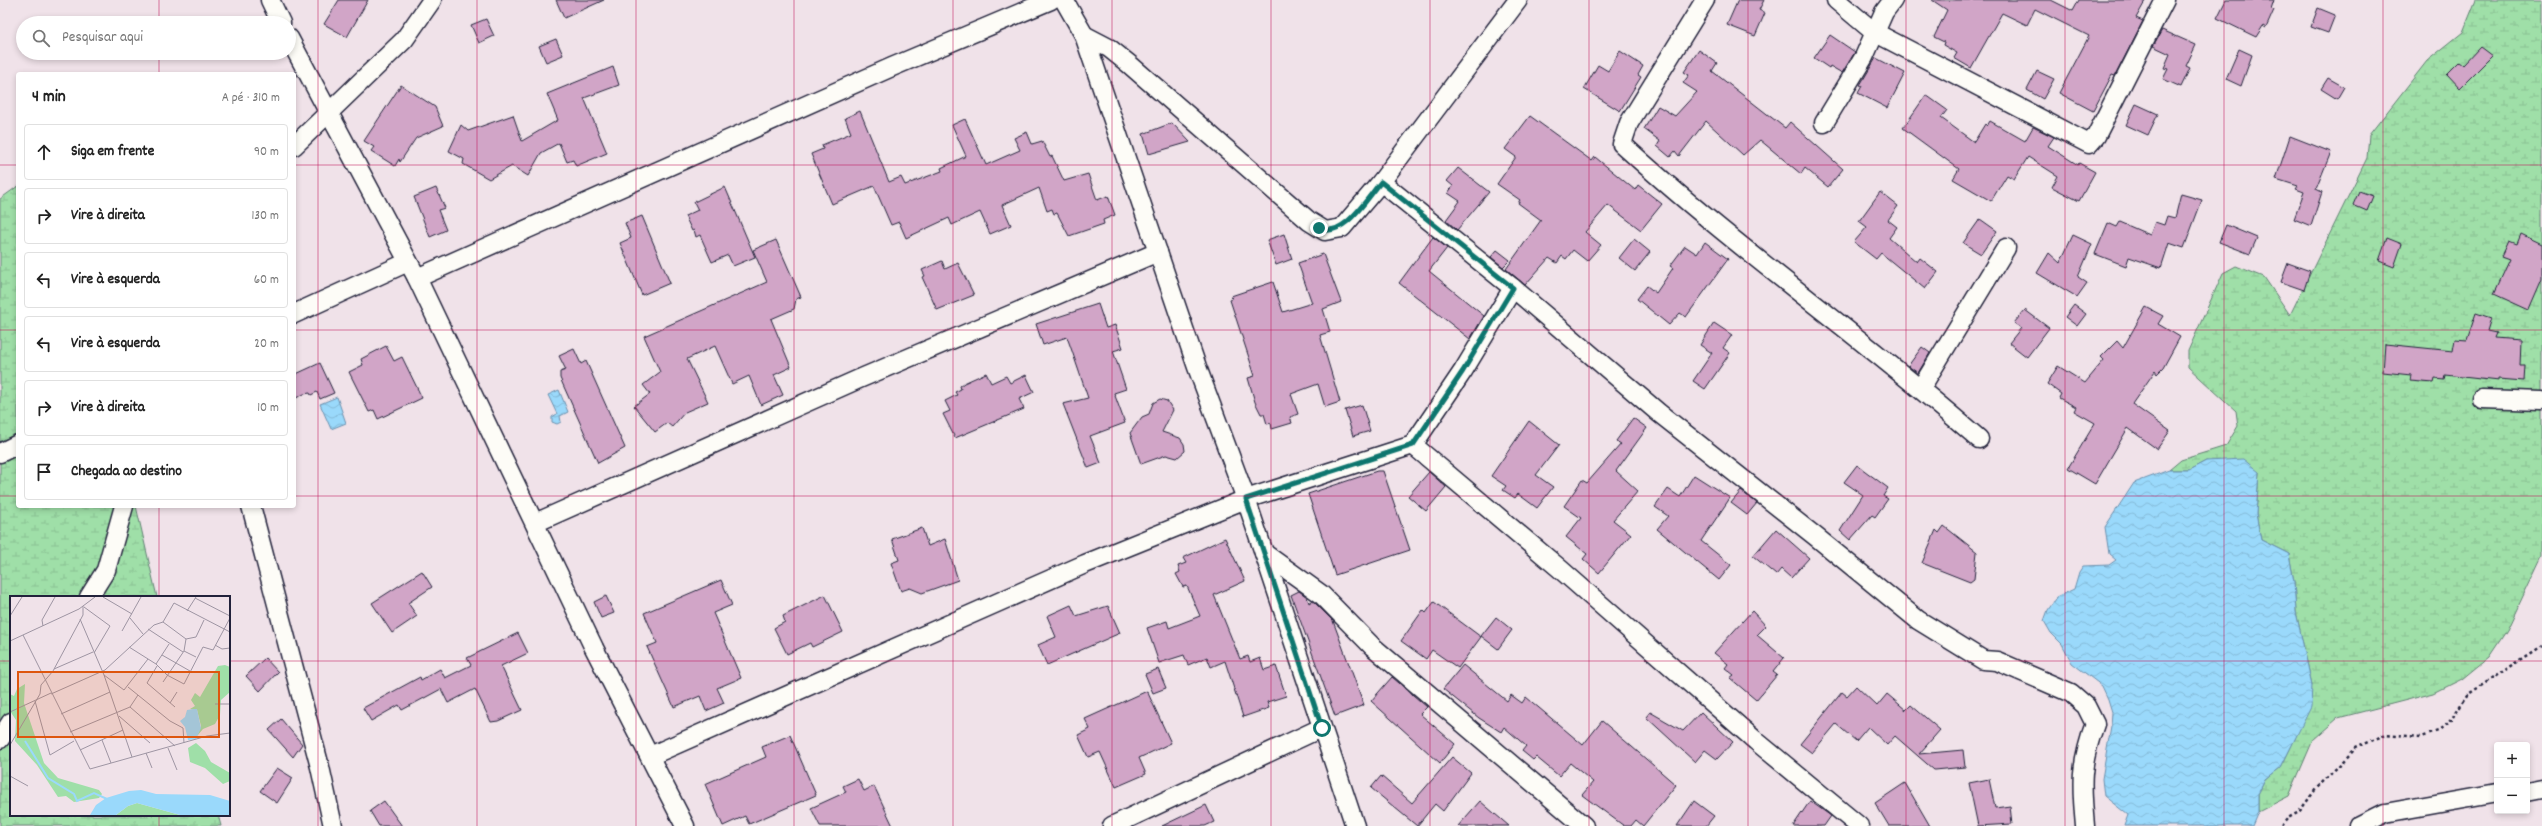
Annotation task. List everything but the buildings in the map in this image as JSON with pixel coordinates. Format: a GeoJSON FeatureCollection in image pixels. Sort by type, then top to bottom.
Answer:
{"type":"FeatureCollection","features":[{"type":"Feature","properties":{"kind":"street"},"geometry":{"type":"LineString","coordinates":[[270,0],[278,16]]}},
{"type":"Feature","properties":{"kind":"street"},"geometry":{"type":"LineString","coordinates":[[296,144],[328,115],[404,40],[432,0]]}},
{"type":"Feature","properties":{"kind":"street"},"geometry":{"type":"LineString","coordinates":[[416,278],[885,70],[1051,0]]}},
{"type":"Feature","properties":{"kind":"street"},"geometry":{"type":"LineString","coordinates":[[1064,0],[1084,35],[1197,367],[1246,499],[1355,826]]}},
{"type":"Feature","properties":{"kind":"street"},"geometry":{"type":"LineString","coordinates":[[1084,35],[1109,48],[1129,64],[1254,175],[1319,228],[1332,231],[1342,228],[1381,182],[1518,0]]}},
{"type":"Feature","properties":{"kind":"street"},"geometry":{"type":"LineString","coordinates":[[1705,0],[1629,123],[1622,144],[1720,228],[1922,388],[1979,439]]}},
{"type":"Feature","properties":{"kind":"street"},"geometry":{"type":"LineString","coordinates":[[1836,0],[1874,32],[2089,144],[2096,136],[2165,0]]}},
{"type":"Feature","properties":{"kind":"street"},"geometry":{"type":"LineString","coordinates":[[1824,123],[1864,57],[1874,32],[1893,0]]}},
{"type":"Feature","properties":{"kind":"street"},"geometry":{"type":"LineString","coordinates":[[296,52],[328,115],[408,262],[594,648],[685,826]]}},
{"type":"Feature","properties":{"kind":"street"},"geometry":{"type":"LineString","coordinates":[[1381,182],[1513,288],[1659,413],[1918,620],[1983,660],[1997,661],[2065,690],[2086,706],[2095,724],[2084,754],[2082,780],[2085,826]]}},
{"type":"Feature","properties":{"kind":"street"},"geometry":{"type":"LineString","coordinates":[[1922,388],[2006,248]]}},
{"type":"Feature","properties":{"kind":"street"},"geometry":{"type":"LineString","coordinates":[[535,523],[859,379],[1158,252]]}},
{"type":"Feature","properties":{"kind":"street"},"geometry":{"type":"LineString","coordinates":[[296,313],[408,262]]}},
{"type":"Feature","properties":{"kind":"street"},"geometry":{"type":"LineString","coordinates":[[650,756],[1085,564],[1246,499],[1413,445],[1463,371],[1513,288]]}},
{"type":"Feature","properties":{"kind":"street"},"geometry":{"type":"LineString","coordinates":[[2482,399],[2542,401]]}},
{"type":"Feature","properties":{"kind":"street"},"geometry":{"type":"LineString","coordinates":[[0,453],[16,445]]}},
{"type":"Feature","properties":{"kind":"street"},"geometry":{"type":"LineString","coordinates":[[1413,445],[1559,568],[1756,741],[1859,826]]}},
{"type":"Feature","properties":{"kind":"street"},"geometry":{"type":"LineString","coordinates":[[90,596],[106,570],[123,508]]}},
{"type":"Feature","properties":{"kind":"street"},"geometry":{"type":"LineString","coordinates":[[251,508],[320,768],[333,826]]}},
{"type":"Feature","properties":{"kind":"street"},"geometry":{"type":"LineString","coordinates":[[1264,553],[1321,594],[1372,646],[1584,826]]}},
{"type":"Feature","properties":{"kind":"street"},"geometry":{"type":"LineString","coordinates":[[0,739],[10,724]]}},
{"type":"Feature","properties":{"kind":"street"},"geometry":{"type":"LineString","coordinates":[[1112,826],[1322,728]]}},
{"type":"Feature","properties":{"kind":"street"},"geometry":{"type":"LineString","coordinates":[[2530,791],[2542,789]]}},
{"type":"Feature","properties":{"kind":"street"},"geometry":{"type":"LineString","coordinates":[[2359,826],[2385,813],[2494,793]]}},
{"type":"Feature","properties":{"kind":"path"},"geometry":{"type":"LineString","coordinates":[[2281,826],[2288,818],[2299,812],[2316,789],[2356,748],[2386,734],[2422,737],[2438,731],[2451,720],[2467,695],[2542,646]]}},
{"type":"Feature","properties":{"kind":"green space"},"geometry":{"type":"Polygon","coordinates":[[[2476,0],[2542,0],[2542,556],[2507,630],[2489,657],[2462,679],[2434,693],[2338,718],[2313,740],[2289,796],[2258,812],[2258,794],[2265,780],[2281,767],[2290,749],[2299,729],[2312,685],[2296,612],[2294,582],[2289,554],[2261,540],[2256,514],[2259,472],[2206,461],[2189,470],[2169,470],[2181,460],[2226,446],[2238,426],[2236,411],[2188,367],[2188,351],[2223,273],[2236,266],[2264,277],[2290,315],[2367,158],[2369,135],[2427,61],[2463,32],[2476,0]]]}},
{"type":"Feature","properties":{"kind":"green space"},"geometry":{"type":"Polygon","coordinates":[[[16,187],[16,508],[136,508],[157,596],[10,596],[10,816],[218,816],[221,826],[0,826],[0,199],[16,187]]]}},
{"type":"Feature","properties":{"kind":"water"},"geometry":{"type":"Polygon","coordinates":[[[559,390],[568,412],[560,416],[561,422],[557,424],[552,422],[552,417],[557,414],[548,395],[559,390]]]}},
{"type":"Feature","properties":{"kind":"water"},"geometry":{"type":"Polygon","coordinates":[[[337,397],[346,423],[331,429],[320,404],[337,397]]]}},
{"type":"Feature","properties":{"kind":"water"},"geometry":{"type":"Polygon","coordinates":[[[2243,459],[2259,472],[2256,514],[2261,540],[2289,554],[2294,582],[2296,612],[2312,685],[2311,707],[2281,767],[2265,780],[2258,794],[2258,812],[2252,826],[2124,826],[2128,815],[2104,796],[2102,779],[2112,712],[2108,699],[2102,686],[2072,663],[2062,644],[2051,633],[2044,621],[2048,610],[2057,597],[2074,589],[2079,572],[2083,566],[2109,565],[2116,560],[2109,554],[2105,527],[2134,483],[2169,470],[2189,470],[2206,461],[2243,459]]]}},
{"type":"Feature","properties":{"kind":"route"},"geometry":{"type":"LineString","coordinates":[[1319,228],[1325,231],[1332,231],[1342,228],[1381,182],[1513,288],[1463,371],[1422,434],[1413,445],[1395,449],[1246,499],[1322,728]]}}]}
